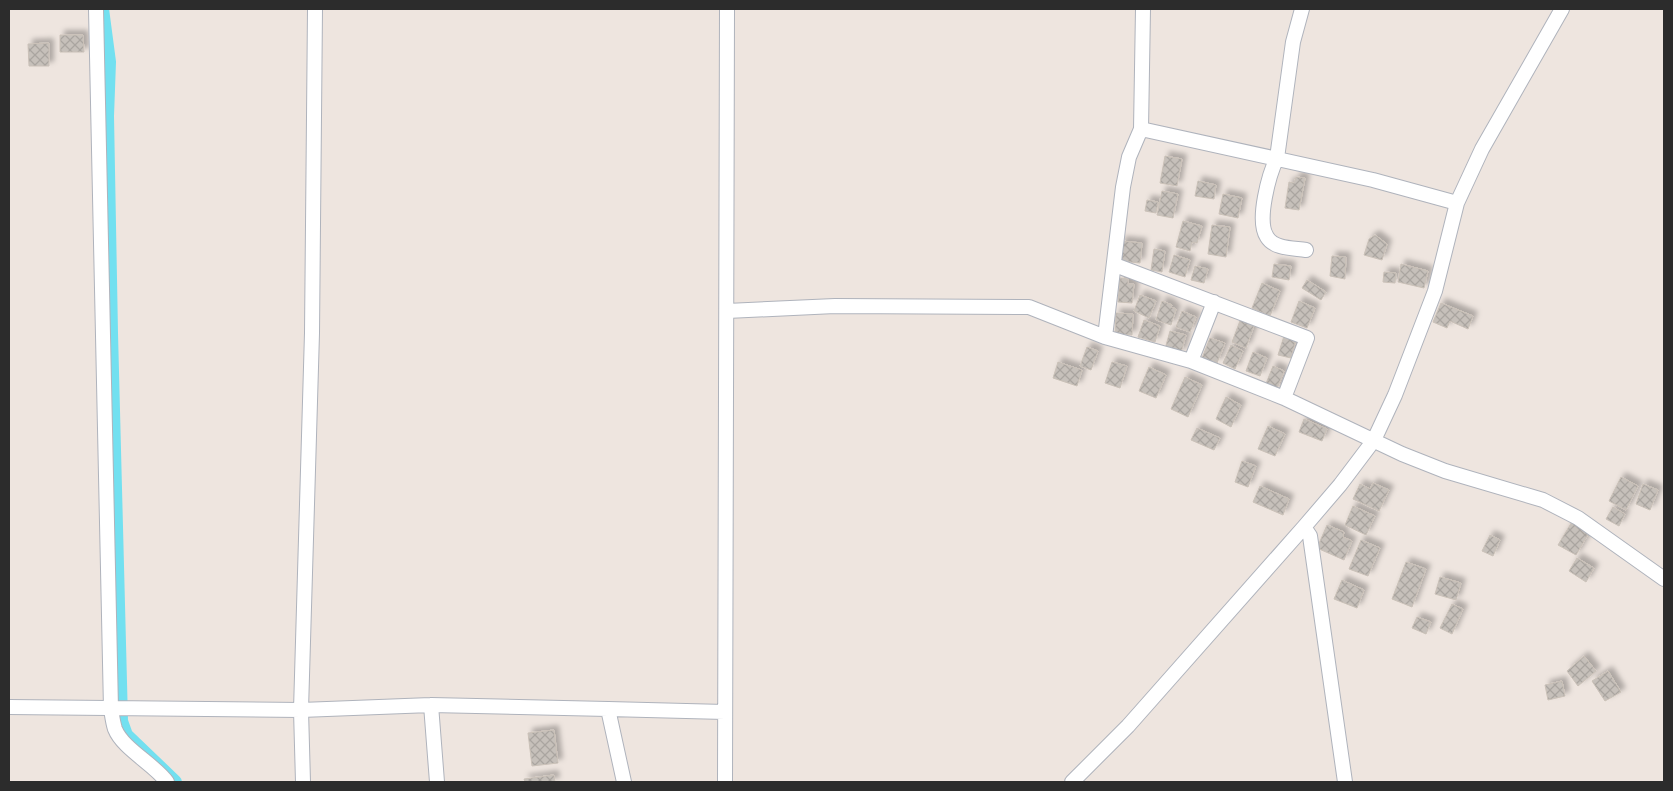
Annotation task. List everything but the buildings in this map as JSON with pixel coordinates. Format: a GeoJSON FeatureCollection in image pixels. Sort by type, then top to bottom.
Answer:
{"type":"FeatureCollection","features":[{"type":"Feature","properties":{"kind":"street"},"geometry":{"type":"LineString","coordinates":[[96,9],[117,709],[116,730],[133,751],[159,771],[168,782]]}},
{"type":"Feature","properties":{"kind":"street"},"geometry":{"type":"LineString","coordinates":[[303,782],[301,710],[312,333],[315,9]]}},
{"type":"Feature","properties":{"kind":"street"},"geometry":{"type":"LineString","coordinates":[[726,782],[727,9]]}},
{"type":"Feature","properties":{"kind":"street"},"geometry":{"type":"LineString","coordinates":[[1105,337],[1123,187],[1129,157],[1141,129],[1143,9]]}},
{"type":"Feature","properties":{"kind":"street"},"geometry":{"type":"LineString","coordinates":[[1302,9],[1293,42],[1277,158],[1269,174],[1263,224],[1267,238],[1277,245],[1306,250]]}},
{"type":"Feature","properties":{"kind":"street"},"geometry":{"type":"LineString","coordinates":[[1072,782],[1134,718],[1304,527],[1340,485],[1374,440],[1395,394],[1435,291],[1457,203],[1482,149],[1562,9]]}},
{"type":"Feature","properties":{"kind":"street"},"geometry":{"type":"LineString","coordinates":[[1141,129],[1277,158],[1457,203]]}},
{"type":"Feature","properties":{"kind":"street"},"geometry":{"type":"LineString","coordinates":[[1115,265],[1307,338],[1284,398]]}},
{"type":"Feature","properties":{"kind":"street"},"geometry":{"type":"LineString","coordinates":[[1191,361],[1214,302]]}},
{"type":"Feature","properties":{"kind":"street"},"geometry":{"type":"LineString","coordinates":[[727,311],[835,306],[1029,307],[1105,337],[1191,361],[1284,398],[1445,471],[1543,500],[1578,518],[1664,579]]}},
{"type":"Feature","properties":{"kind":"street"},"geometry":{"type":"LineString","coordinates":[[1304,527],[1310,536],[1345,782]]}},
{"type":"Feature","properties":{"kind":"street"},"geometry":{"type":"LineString","coordinates":[[9,707],[301,710],[431,705],[725,712]]}},
{"type":"Feature","properties":{"kind":"street"},"geometry":{"type":"LineString","coordinates":[[431,705],[436,782]]}},
{"type":"Feature","properties":{"kind":"street"},"geometry":{"type":"LineString","coordinates":[[608,709],[624,782]]}},
{"type":"Feature","properties":{"kind":"waterway"},"geometry":{"type":"LineString","coordinates":[[102,9],[109,62],[107,116],[121,721],[126,735],[175,782]]}}]}
